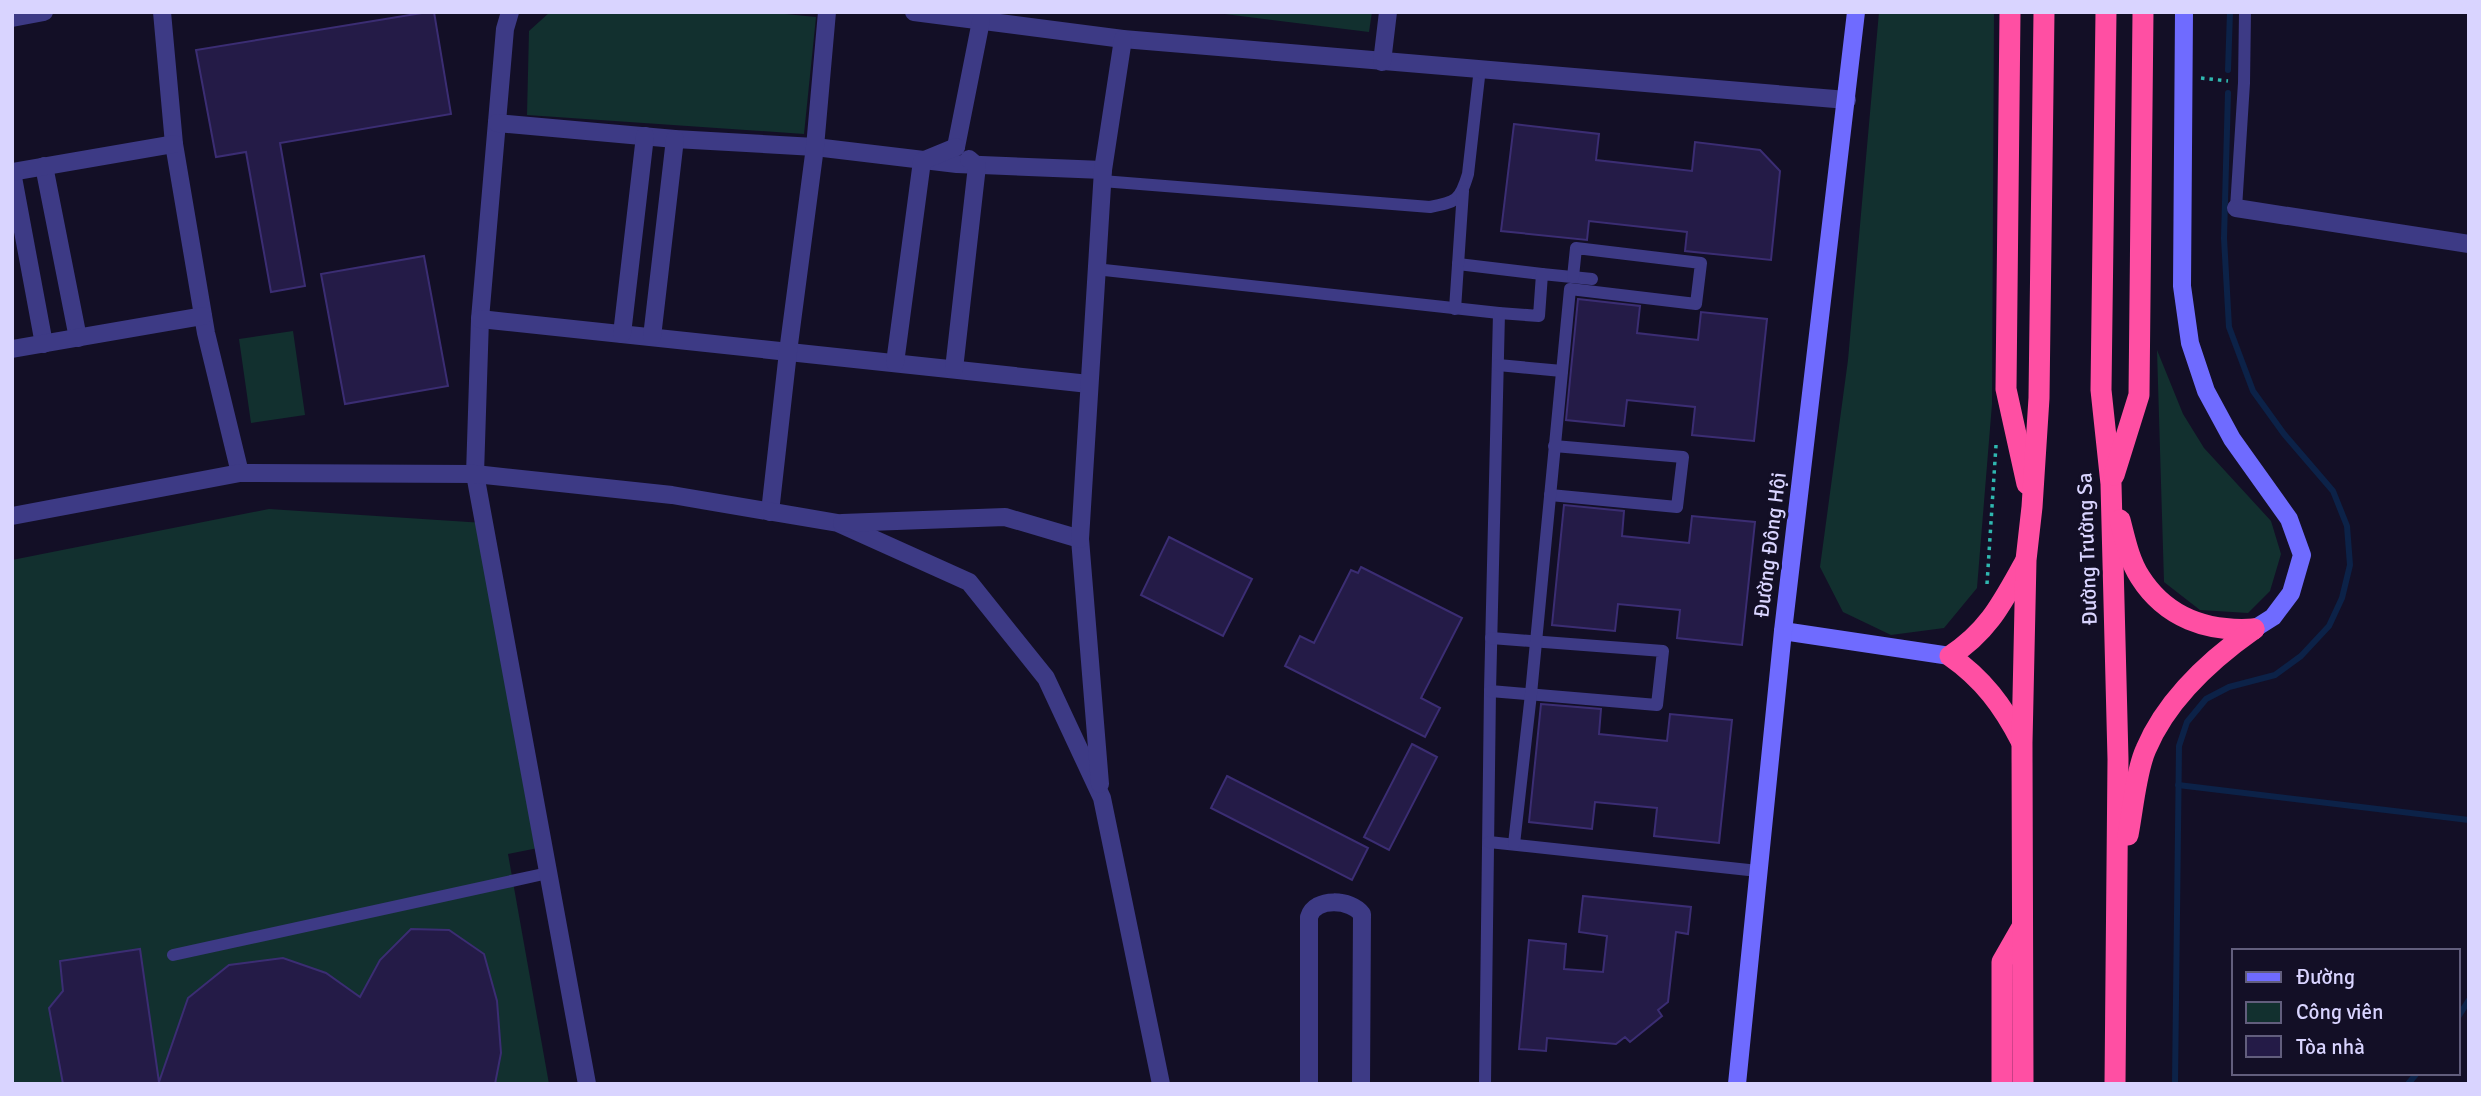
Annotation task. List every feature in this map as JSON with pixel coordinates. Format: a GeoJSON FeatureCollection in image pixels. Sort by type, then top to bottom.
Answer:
{"type":"FeatureCollection","features":[{"type":"Feature","properties":{"kind":"highway"},"geometry":{"type":"LineString","coordinates":[[2010,12],[2006,389],[2032,507]]}},
{"type":"Feature","properties":{"kind":"highway"},"geometry":{"type":"LineString","coordinates":[[2023,1084],[2022,743],[2026,560],[2039,398],[2044,12]]}},
{"type":"Feature","properties":{"kind":"highway","name":"Đường Trường Sa"},"geometry":{"type":"LineString","coordinates":[[2106,12],[2101,390],[2111,484],[2119,759],[2116,1084]]}},
{"type":"Feature","properties":{"kind":"highway"},"geometry":{"type":"LineString","coordinates":[[2143,12],[2139,395],[2111,484],[2132,561],[2140,577],[2156,596],[2176,613],[2203,625],[2228,631],[2254,629]]}},
{"type":"Feature","properties":{"kind":"highway"},"geometry":{"type":"LineString","coordinates":[[2022,743],[1986,685],[1951,656],[1969,644],[1987,626],[2026,560]]}},
{"type":"Feature","properties":{"kind":"highway"},"geometry":{"type":"LineString","coordinates":[[2118,885],[2145,751],[2161,721],[2183,692],[2228,648],[2254,629]]}},
{"type":"Feature","properties":{"kind":"highway"},"geometry":{"type":"LineString","coordinates":[[2002,1084],[2002,962],[2023,925]]}},
{"type":"Feature","properties":{"kind":"street"},"geometry":{"type":"LineString","coordinates":[[12,18],[44,12]]}},
{"type":"Feature","properties":{"kind":"street"},"geometry":{"type":"LineString","coordinates":[[162,12],[174,144],[203,316],[240,473]]}},
{"type":"Feature","properties":{"kind":"street"},"geometry":{"type":"LineString","coordinates":[[510,12],[505,29],[480,319],[475,474],[587,1084]]}},
{"type":"Feature","properties":{"kind":"street"},"geometry":{"type":"LineString","coordinates":[[770,512],[788,352],[816,147],[827,12]]}},
{"type":"Feature","properties":{"kind":"street"},"geometry":{"type":"LineString","coordinates":[[914,12],[1123,39],[1847,100]]}},
{"type":"Feature","properties":{"kind":"street"},"geometry":{"type":"LineString","coordinates":[[1382,62],[1388,12]]}},
{"type":"Feature","properties":{"kind":"street","name":"Đường Đông Hội"},"geometry":{"type":"LineString","coordinates":[[1737,1084],[1783,631],[1856,12]]}},
{"type":"Feature","properties":{"kind":"street"},"geometry":{"type":"LineString","coordinates":[[2184,12],[2182,286],[2190,343],[2206,391],[2232,439],[2289,519],[2302,555],[2291,593],[2273,617],[2254,629]]}},
{"type":"Feature","properties":{"kind":"street"},"geometry":{"type":"LineString","coordinates":[[956,147],[981,21]]}},
{"type":"Feature","properties":{"kind":"street"},"geometry":{"type":"LineString","coordinates":[[1123,39],[1102,175],[1080,540],[1102,798],[1161,1084]]}},
{"type":"Feature","properties":{"kind":"street"},"geometry":{"type":"LineString","coordinates":[[497,123],[675,139],[816,147],[922,161],[1102,175]]}},
{"type":"Feature","properties":{"kind":"street"},"geometry":{"type":"LineString","coordinates":[[622,334],[645,136]]}},
{"type":"Feature","properties":{"kind":"street"},"geometry":{"type":"LineString","coordinates":[[652,337],[675,139]]}},
{"type":"Feature","properties":{"kind":"street"},"geometry":{"type":"LineString","coordinates":[[44,344],[12,172],[174,144]]}},
{"type":"Feature","properties":{"kind":"street"},"geometry":{"type":"LineString","coordinates":[[922,161],[956,147]]}},
{"type":"Feature","properties":{"kind":"street"},"geometry":{"type":"LineString","coordinates":[[956,147],[977,166]]}},
{"type":"Feature","properties":{"kind":"street"},"geometry":{"type":"LineString","coordinates":[[895,363],[922,161]]}},
{"type":"Feature","properties":{"kind":"street"},"geometry":{"type":"LineString","coordinates":[[44,166],[78,338]]}},
{"type":"Feature","properties":{"kind":"street"},"geometry":{"type":"LineString","coordinates":[[954,369],[977,166]]}},
{"type":"Feature","properties":{"kind":"street"},"geometry":{"type":"LineString","coordinates":[[2236,208],[2469,244]]}},
{"type":"Feature","properties":{"kind":"street"},"geometry":{"type":"LineString","coordinates":[[12,349],[203,316]]}},
{"type":"Feature","properties":{"kind":"street"},"geometry":{"type":"LineString","coordinates":[[480,319],[1089,384]]}},
{"type":"Feature","properties":{"kind":"street"},"geometry":{"type":"LineString","coordinates":[[12,516],[240,473],[475,474],[672,495],[838,523],[1005,517],[1080,540]]}},
{"type":"Feature","properties":{"kind":"street"},"geometry":{"type":"LineString","coordinates":[[838,523],[969,582],[1046,678],[1102,798]]}},
{"type":"Feature","properties":{"kind":"street"},"geometry":{"type":"LineString","coordinates":[[1783,631],[1951,656]]}},
{"type":"Feature","properties":{"kind":"street"},"geometry":{"type":"LineString","coordinates":[[1309,1084],[1309,917],[1318,904],[1349,904],[1357,907],[1363,914],[1360,1084]]}},
{"type":"Feature","properties":{"kind":"lane"},"geometry":{"type":"LineString","coordinates":[[2236,208],[2244,83],[2245,12]]}},
{"type":"Feature","properties":{"kind":"lane"},"geometry":{"type":"LineString","coordinates":[[1455,309],[1463,191],[1472,149],[1480,68]]}},
{"type":"Feature","properties":{"kind":"lane"},"geometry":{"type":"LineString","coordinates":[[1102,175],[1430,207],[1453,202],[1463,191]]}},
{"type":"Feature","properties":{"kind":"lane"},"geometry":{"type":"LineString","coordinates":[[1514,844],[1570,289],[1696,303],[1701,263],[1576,248],[1573,277]]}},
{"type":"Feature","properties":{"kind":"lane"},"geometry":{"type":"LineString","coordinates":[[1458,264],[1592,279]]}},
{"type":"Feature","properties":{"kind":"lane"},"geometry":{"type":"LineString","coordinates":[[1095,270],[1539,316],[1542,274]]}},
{"type":"Feature","properties":{"kind":"lane"},"geometry":{"type":"LineString","coordinates":[[1485,1084],[1490,691],[1499,313]]}},
{"type":"Feature","properties":{"kind":"lane"},"geometry":{"type":"LineString","coordinates":[[1498,365],[1562,371]]}},
{"type":"Feature","properties":{"kind":"lane"},"geometry":{"type":"LineString","coordinates":[[1550,495],[1677,507],[1683,457],[1555,446]]}},
{"type":"Feature","properties":{"kind":"lane"},"geometry":{"type":"LineString","coordinates":[[1490,691],[1657,705],[1663,651],[1491,638]]}},
{"type":"Feature","properties":{"kind":"lane"},"geometry":{"type":"LineString","coordinates":[[1489,842],[1758,870]]}},
{"type":"Feature","properties":{"kind":"lane"},"geometry":{"type":"LineString","coordinates":[[173,955],[548,873]]}},
{"type":"Feature","properties":{"kind":"path"},"geometry":{"type":"LineString","coordinates":[[2184,77],[2244,83]]}},
{"type":"Feature","properties":{"kind":"green space"},"geometry":{"type":"Polygon","coordinates":[[[550,12],[765,12],[816,17],[804,134],[527,115],[529,31],[550,12]]]}},
{"type":"Feature","properties":{"kind":"green space"},"geometry":{"type":"Polygon","coordinates":[[[1209,12],[1372,12],[1369,32],[1209,12]]]}},
{"type":"Feature","properties":{"kind":"green space"},"geometry":{"type":"Polygon","coordinates":[[[1879,12],[1994,12],[1992,404],[1977,588],[1944,628],[1891,635],[1843,612],[1820,567],[1848,360],[1879,12]]]}},
{"type":"Feature","properties":{"kind":"green space"},"geometry":{"type":"Polygon","coordinates":[[[293,331],[305,415],[251,423],[239,339],[293,331]]]}},
{"type":"Feature","properties":{"kind":"green space"},"geometry":{"type":"Polygon","coordinates":[[[2157,350],[2183,414],[2204,448],[2271,521],[2281,554],[2270,591],[2248,613],[2200,610],[2164,582],[2157,350]]]}},
{"type":"Feature","properties":{"kind":"green space"},"geometry":{"type":"Polygon","coordinates":[[[269,509],[484,523],[543,847],[508,854],[549,1084],[12,1084],[12,560],[269,509]]]}},
{"type":"Feature","properties":{"kind":"building"},"geometry":{"type":"Polygon","coordinates":[[[434,12],[451,114],[280,143],[305,286],[271,292],[246,152],[216,157],[196,50],[434,12]]]}},
{"type":"Feature","properties":{"kind":"building"},"geometry":{"type":"Polygon","coordinates":[[[1514,124],[1599,134],[1596,160],[1692,171],[1695,142],[1760,150],[1780,171],[1771,260],[1685,251],[1687,232],[1589,221],[1587,240],[1501,231],[1514,124]]]}},
{"type":"Feature","properties":{"kind":"building"},"geometry":{"type":"Polygon","coordinates":[[[424,256],[448,386],[345,404],[321,274],[424,256]]]}},
{"type":"Feature","properties":{"kind":"building"},"geometry":{"type":"Polygon","coordinates":[[[1578,299],[1640,306],[1637,333],[1698,340],[1701,312],[1767,319],[1754,441],[1692,435],[1695,407],[1627,400],[1624,426],[1566,420],[1578,299]]]}},
{"type":"Feature","properties":{"kind":"building"},"geometry":{"type":"Polygon","coordinates":[[[1564,505],[1624,511],[1622,536],[1689,543],[1692,516],[1755,522],[1742,645],[1677,638],[1680,610],[1618,604],[1615,631],[1552,625],[1564,505]]]}},
{"type":"Feature","properties":{"kind":"building"},"geometry":{"type":"Polygon","coordinates":[[[1169,537],[1252,579],[1223,636],[1141,595],[1169,537]]]}},
{"type":"Feature","properties":{"kind":"building"},"geometry":{"type":"Polygon","coordinates":[[[1361,567],[1462,618],[1421,698],[1440,708],[1425,737],[1285,666],[1300,636],[1314,643],[1351,570],[1358,573],[1361,567]]]}},
{"type":"Feature","properties":{"kind":"building"},"geometry":{"type":"Polygon","coordinates":[[[1541,704],[1601,709],[1599,734],[1667,741],[1670,714],[1732,720],[1719,843],[1654,836],[1657,808],[1595,802],[1592,829],[1529,822],[1541,704]]]}},
{"type":"Feature","properties":{"kind":"building"},"geometry":{"type":"Polygon","coordinates":[[[1412,744],[1437,757],[1389,850],[1364,837],[1412,744]]]}},
{"type":"Feature","properties":{"kind":"building"},"geometry":{"type":"Polygon","coordinates":[[[1227,776],[1368,848],[1352,880],[1211,808],[1227,776]]]}},
{"type":"Feature","properties":{"kind":"building"},"geometry":{"type":"Polygon","coordinates":[[[1583,896],[1691,907],[1688,934],[1676,932],[1668,1002],[1658,1010],[1662,1016],[1630,1042],[1625,1037],[1616,1044],[1547,1038],[1546,1051],[1519,1049],[1529,940],[1566,944],[1564,969],[1603,972],[1607,936],[1579,932],[1583,896]]]}},
{"type":"Feature","properties":{"kind":"building"},"geometry":{"type":"Polygon","coordinates":[[[411,929],[449,930],[484,954],[497,1001],[501,1053],[495,1084],[63,1084],[49,1008],[63,991],[60,961],[140,949],[159,1082],[188,998],[229,965],[283,958],[326,973],[360,997],[380,960],[411,929]]]}},
{"type":"Feature","properties":{"kind":"waterway"},"geometry":{"type":"LineString","coordinates":[[2228,70],[2230,12]]}},
{"type":"Feature","properties":{"kind":"waterway"},"geometry":{"type":"LineString","coordinates":[[2175,1084],[2179,746],[2187,722],[2206,699],[2229,687],[2275,675],[2301,656],[2329,626],[2342,598],[2350,565],[2347,526],[2333,491],[2284,434],[2253,391],[2229,327],[2224,238],[2228,93]]}},
{"type":"Feature","properties":{"kind":"waterway"},"geometry":{"type":"LineString","coordinates":[[2178,785],[2469,820]]}},
{"type":"Feature","properties":{"kind":"waterway"},"geometry":{"type":"LineString","coordinates":[[2460,1014],[2469,1000]]}},
{"type":"Feature","properties":{"kind":"waterway"},"geometry":{"type":"LineString","coordinates":[[2408,1084],[2415,1075]]}}]}
